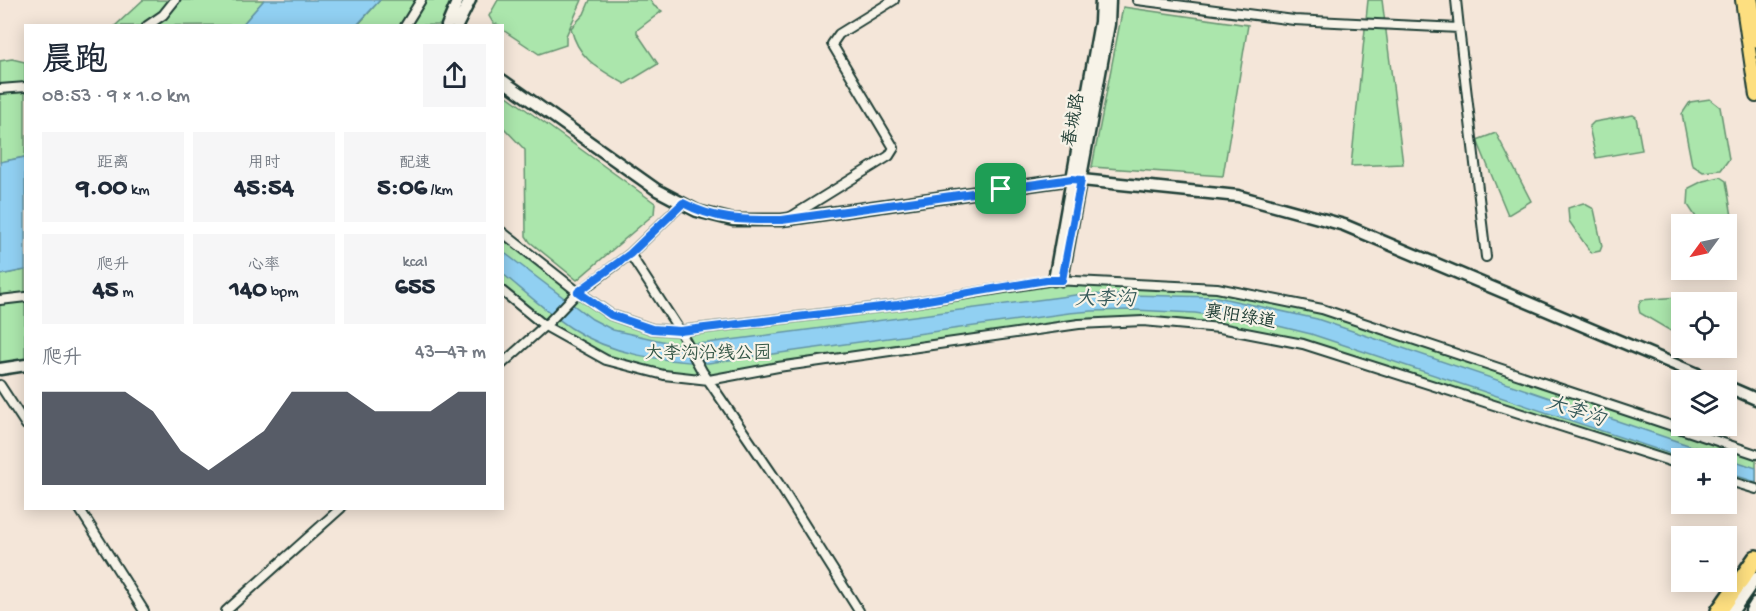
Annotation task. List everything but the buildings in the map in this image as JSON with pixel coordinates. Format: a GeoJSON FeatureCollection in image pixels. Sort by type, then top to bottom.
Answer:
{"type":"FeatureCollection","features":[{"type":"Feature","properties":{"kind":"highway"},"geometry":{"type":"LineString","coordinates":[[1750,0],[1756,39]]}},
{"type":"Feature","properties":{"kind":"highway"},"geometry":{"type":"LineString","coordinates":[[1719,611],[1756,558]]}},
{"type":"Feature","properties":{"kind":"main road"},"geometry":{"type":"LineString","coordinates":[[1742,0],[1756,96]]}},
{"type":"Feature","properties":{"kind":"street"},"geometry":{"type":"LineString","coordinates":[[150,24],[163,15],[175,0]]}},
{"type":"Feature","properties":{"kind":"street"},"geometry":{"type":"LineString","coordinates":[[406,24],[421,0]]}},
{"type":"Feature","properties":{"kind":"street"},"geometry":{"type":"LineString","coordinates":[[448,24],[458,0]]}},
{"type":"Feature","properties":{"kind":"street"},"geometry":{"type":"LineString","coordinates":[[458,24],[470,0]]}},
{"type":"Feature","properties":{"kind":"street"},"geometry":{"type":"LineString","coordinates":[[787,219],[889,156],[894,148],[832,44],[838,34],[894,0]]}},
{"type":"Feature","properties":{"kind":"street","name":"春城路"},"geometry":{"type":"LineString","coordinates":[[1058,280],[1076,180],[1100,22],[1101,0]]}},
{"type":"Feature","properties":{"kind":"street","name":"春城路"},"geometry":{"type":"LineString","coordinates":[[1076,180],[1109,24],[1110,0]]}},
{"type":"Feature","properties":{"kind":"street"},"geometry":{"type":"LineString","coordinates":[[1137,0],[1294,20],[1459,28]]}},
{"type":"Feature","properties":{"kind":"street"},"geometry":{"type":"LineString","coordinates":[[1456,0],[1486,257]]}},
{"type":"Feature","properties":{"kind":"street"},"geometry":{"type":"LineString","coordinates":[[504,81],[657,190],[697,211],[734,220],[787,219],[1076,180],[1238,196],[1344,225],[1688,370]]}},
{"type":"Feature","properties":{"kind":"street"},"geometry":{"type":"LineString","coordinates":[[0,89],[24,87]]}},
{"type":"Feature","properties":{"kind":"street"},"geometry":{"type":"LineString","coordinates":[[504,362],[545,326],[576,294],[630,254],[683,203]]}},
{"type":"Feature","properties":{"kind":"street"},"geometry":{"type":"LineString","coordinates":[[504,234],[576,294],[611,315],[652,329],[680,331],[898,305],[1058,280],[1217,288],[1322,309],[1756,454]]}},
{"type":"Feature","properties":{"kind":"street"},"geometry":{"type":"LineString","coordinates":[[630,254],[859,611]]}},
{"type":"Feature","properties":{"kind":"street","name":"襄阳绿道"},"geometry":{"type":"LineString","coordinates":[[504,293],[545,326],[606,360],[664,375],[709,380],[778,367],[1079,324],[1143,321],[1220,328],[1303,344],[1671,461]]}},
{"type":"Feature","properties":{"kind":"street"},"geometry":{"type":"LineString","coordinates":[[0,300],[24,297]]}},
{"type":"Feature","properties":{"kind":"street"},"geometry":{"type":"LineString","coordinates":[[0,369],[24,365]]}},
{"type":"Feature","properties":{"kind":"street"},"geometry":{"type":"LineString","coordinates":[[0,376],[24,372]]}},
{"type":"Feature","properties":{"kind":"street"},"geometry":{"type":"LineString","coordinates":[[0,386],[24,422]]}},
{"type":"Feature","properties":{"kind":"street"},"geometry":{"type":"LineString","coordinates":[[1737,391],[1756,399]]}},
{"type":"Feature","properties":{"kind":"street"},"geometry":{"type":"LineString","coordinates":[[1737,483],[1756,489]]}},
{"type":"Feature","properties":{"kind":"street"},"geometry":{"type":"LineString","coordinates":[[80,510],[144,611]]}},
{"type":"Feature","properties":{"kind":"street"},"geometry":{"type":"LineString","coordinates":[[226,611],[339,510]]}},
{"type":"Feature","properties":{"kind":"street"},"geometry":{"type":"LineString","coordinates":[[1733,611],[1756,578]]}},
{"type":"Feature","properties":{"kind":"street"},"geometry":{"type":"LineString","coordinates":[[1751,611],[1756,603]]}},
{"type":"Feature","properties":{"kind":"green space"},"geometry":{"type":"Polygon","coordinates":[[[143,0],[264,0],[243,24],[117,24],[143,0]]]}},
{"type":"Feature","properties":{"kind":"green space"},"geometry":{"type":"Polygon","coordinates":[[[380,0],[458,0],[447,24],[359,24],[380,0]]]}},
{"type":"Feature","properties":{"kind":"green space"},"geometry":{"type":"Polygon","coordinates":[[[498,0],[582,0],[566,36],[566,45],[539,54],[504,31],[504,24],[493,23],[489,16],[498,0]]]}},
{"type":"Feature","properties":{"kind":"green space"},"geometry":{"type":"Polygon","coordinates":[[[590,0],[650,0],[662,11],[637,30],[658,64],[625,84],[591,62],[579,48],[571,28],[584,14],[590,0]]]}},
{"type":"Feature","properties":{"kind":"green space"},"geometry":{"type":"Polygon","coordinates":[[[1368,0],[1382,0],[1403,164],[1351,166],[1368,0]]]}},
{"type":"Feature","properties":{"kind":"green space"},"geometry":{"type":"Polygon","coordinates":[[[1123,7],[1248,25],[1223,176],[1092,167],[1123,7]]]}},
{"type":"Feature","properties":{"kind":"green space"},"geometry":{"type":"Polygon","coordinates":[[[12,59],[24,62],[24,157],[0,162],[0,61],[12,59]]]}},
{"type":"Feature","properties":{"kind":"green space"},"geometry":{"type":"Polygon","coordinates":[[[504,94],[655,203],[654,214],[577,280],[530,242],[526,236],[525,150],[504,128],[504,94]]]}},
{"type":"Feature","properties":{"kind":"green space"},"geometry":{"type":"Polygon","coordinates":[[[1710,99],[1720,107],[1729,159],[1721,170],[1703,172],[1692,165],[1682,114],[1690,102],[1710,99]]]}},
{"type":"Feature","properties":{"kind":"green space"},"geometry":{"type":"Polygon","coordinates":[[[1633,115],[1636,117],[1642,150],[1596,158],[1589,127],[1594,122],[1633,115]]]}},
{"type":"Feature","properties":{"kind":"green space"},"geometry":{"type":"Polygon","coordinates":[[[1496,133],[1531,201],[1508,215],[1477,140],[1496,133]]]}},
{"type":"Feature","properties":{"kind":"green space"},"geometry":{"type":"Polygon","coordinates":[[[1720,177],[1726,181],[1732,214],[1694,214],[1688,205],[1689,188],[1703,181],[1720,177]]]}},
{"type":"Feature","properties":{"kind":"green space"},"geometry":{"type":"Polygon","coordinates":[[[1583,203],[1594,209],[1602,246],[1600,251],[1591,253],[1569,221],[1568,208],[1583,203]]]}},
{"type":"Feature","properties":{"kind":"green space","name":"大李沟沿线公园"},"geometry":{"type":"Polygon","coordinates":[[[504,234],[611,315],[652,329],[680,331],[898,305],[1054,280],[1217,288],[1322,309],[1671,427],[1671,436],[1697,436],[1732,448],[1671,448],[1671,462],[1303,344],[1220,328],[1143,321],[1079,324],[709,380],[606,360],[545,326],[504,292],[504,234]]]}},
{"type":"Feature","properties":{"kind":"green space"},"geometry":{"type":"Polygon","coordinates":[[[24,270],[24,360],[0,365],[0,275],[24,270]]]}},
{"type":"Feature","properties":{"kind":"green space"},"geometry":{"type":"Polygon","coordinates":[[[1671,298],[1671,331],[1640,313],[1641,300],[1671,298]]]}},
{"type":"Feature","properties":{"kind":"green space","name":"大李沟沿线公园"},"geometry":{"type":"Polygon","coordinates":[[[1737,450],[1756,456],[1756,489],[1737,483],[1737,450]]]}},
{"type":"Feature","properties":{"kind":"water"},"geometry":{"type":"Polygon","coordinates":[[[264,0],[380,0],[358,24],[243,24],[264,0]]]}},
{"type":"Feature","properties":{"kind":"water"},"geometry":{"type":"Polygon","coordinates":[[[24,157],[24,270],[0,275],[0,162],[24,157]]]}},
{"type":"Feature","properties":{"kind":"water","name":"大李沟"},"geometry":{"type":"Polygon","coordinates":[[[504,253],[592,319],[613,330],[675,344],[707,343],[1083,294],[1217,297],[1317,319],[1697,448],[1671,448],[1671,454],[1311,334],[1270,324],[1195,313],[1134,310],[1069,313],[708,363],[637,355],[603,345],[562,322],[504,275],[504,253]]]}},
{"type":"Feature","properties":{"kind":"water"},"geometry":{"type":"Polygon","coordinates":[[[1737,462],[1756,468],[1756,482],[1737,476],[1737,462]]]}},
{"type":"Feature","properties":{"kind":"route"},"geometry":{"type":"LineString","coordinates":[[1072,179],[1081,180],[1062,280],[1046,280],[898,305],[680,331],[652,329],[611,315],[578,292],[630,254],[683,203],[697,211],[734,220],[782,220],[1001,189],[1072,179]]}}]}
